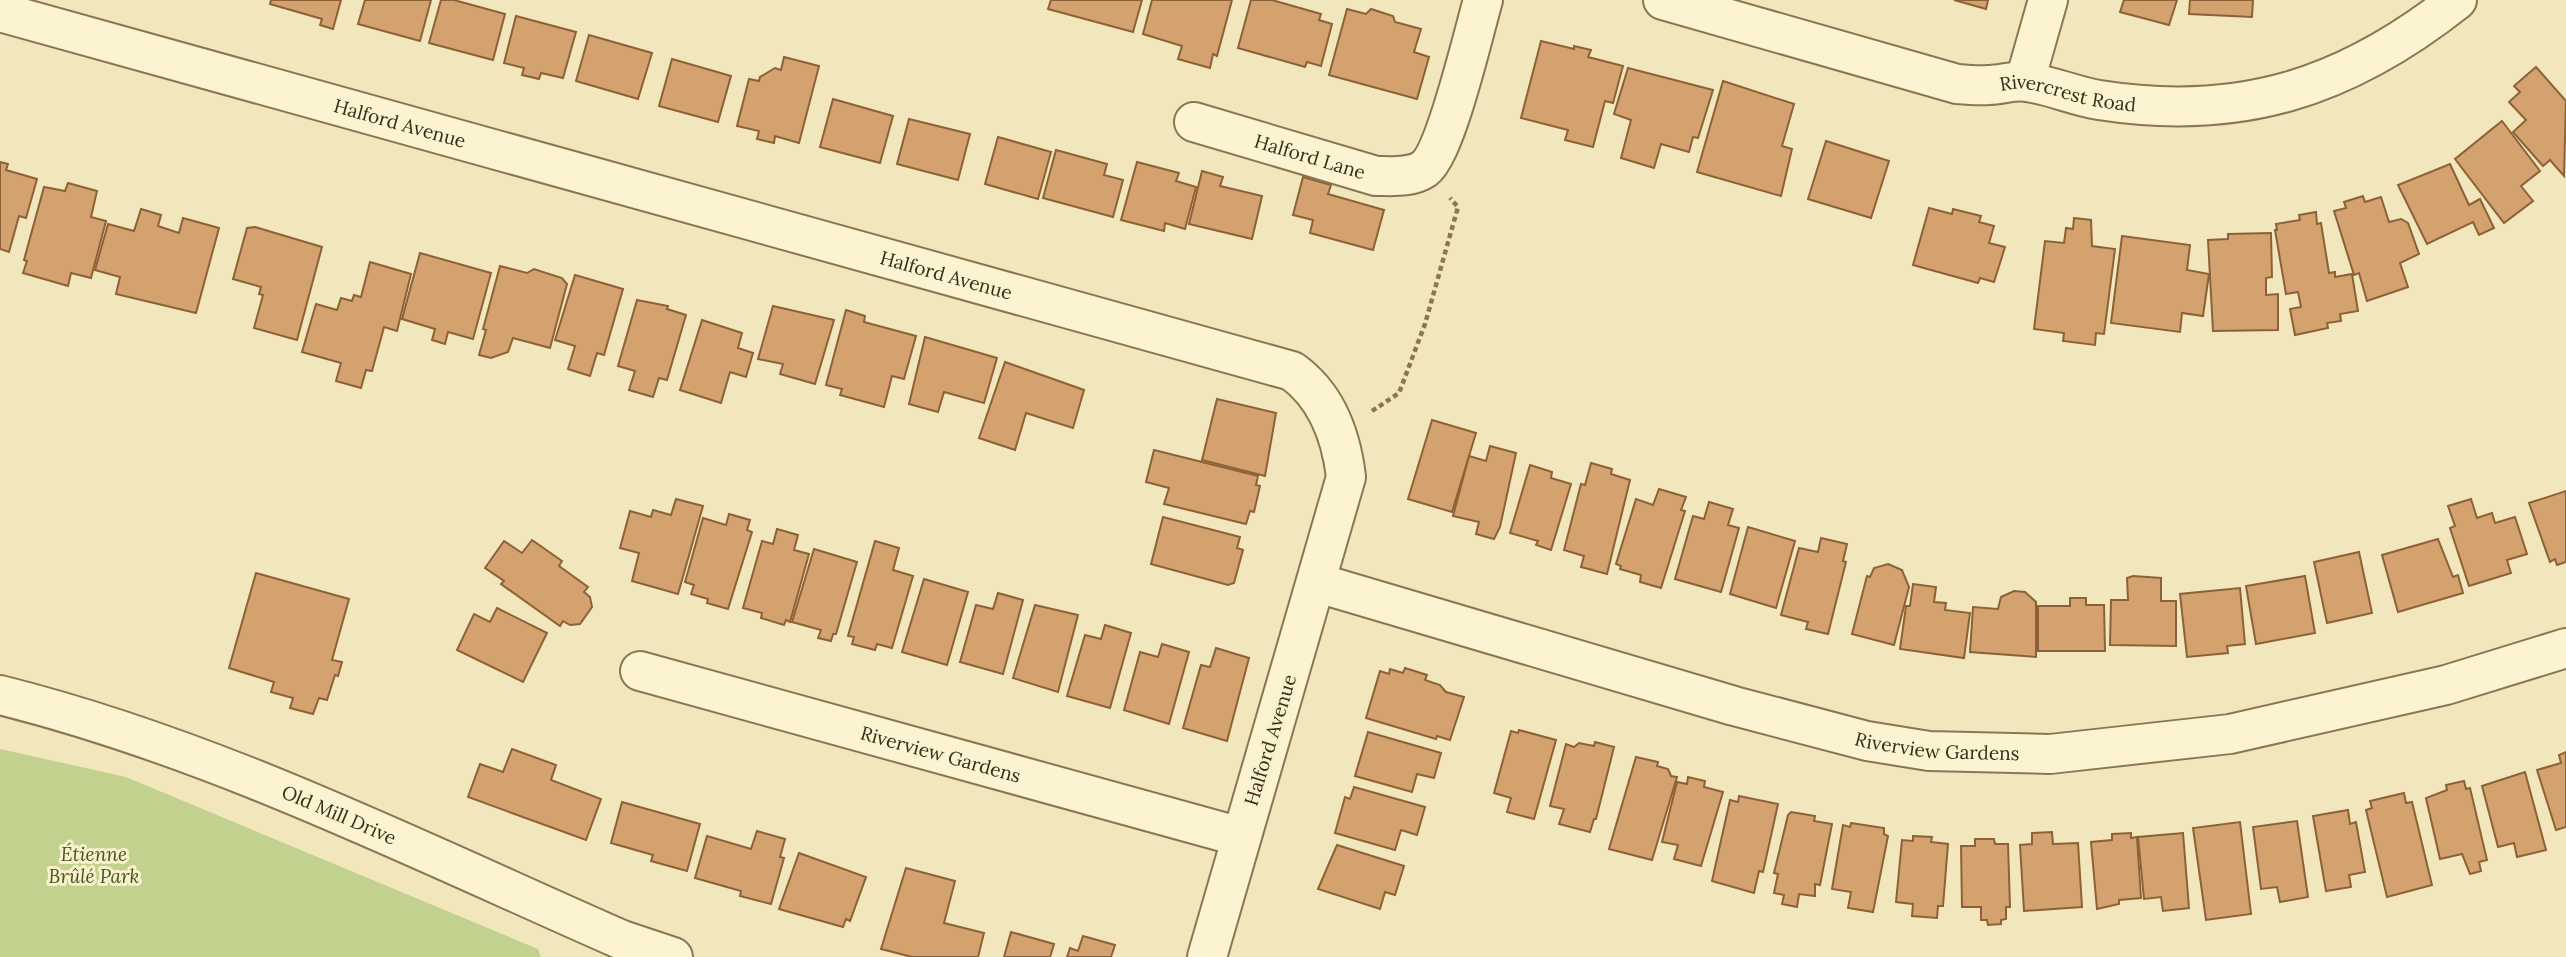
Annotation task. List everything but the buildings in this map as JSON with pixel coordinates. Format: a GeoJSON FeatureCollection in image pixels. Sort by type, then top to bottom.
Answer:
{"type":"FeatureCollection","features":[{"type":"Feature","properties":{"kind":"street","name":"Halford Lane"},"geometry":{"type":"LineString","coordinates":[[1194,122],[1376,176],[1406,176],[1424,169],[1443,137],[1483,0]]}},
{"type":"Feature","properties":{"kind":"street","name":"Rivercrest Road"},"geometry":{"type":"LineString","coordinates":[[1663,0],[1957,84],[1990,85],[2025,81],[2097,100],[2162,107],[2218,106],[2293,92],[2330,79],[2378,55],[2457,0]]}},
{"type":"Feature","properties":{"kind":"street"},"geometry":{"type":"LineString","coordinates":[[2025,81],[2048,0]]}},
{"type":"Feature","properties":{"kind":"street","name":"Halford Avenue"},"geometry":{"type":"LineString","coordinates":[[0,12],[1292,371],[1309,383],[1324,404],[1343,449],[1346,477],[1318,583],[1206,957]]}},
{"type":"Feature","properties":{"kind":"street","name":"Riverview Gardens"},"geometry":{"type":"LineString","coordinates":[[1318,583],[1734,706],[1867,741],[1929,751],[2049,754],[2230,734],[2446,685],[2566,648]]}},
{"type":"Feature","properties":{"kind":"street","name":"Riverview Gardens"},"geometry":{"type":"LineString","coordinates":[[640,671],[1241,837]]}},
{"type":"Feature","properties":{"kind":"street","name":"Old Mill Drive"},"geometry":{"type":"LineString","coordinates":[[0,695],[79,715],[186,752],[616,949],[673,957]]}},
{"type":"Feature","properties":{"kind":"path"},"geometry":{"type":"LineString","coordinates":[[1369,414],[1399,393],[1425,324],[1458,207]]}},
{"type":"Feature","properties":{"kind":"green space","name":"Étienne Brûlé Park"},"geometry":{"type":"Polygon","coordinates":[[[0,749],[126,777],[538,949],[541,957],[0,957],[0,749]]]}}]}
